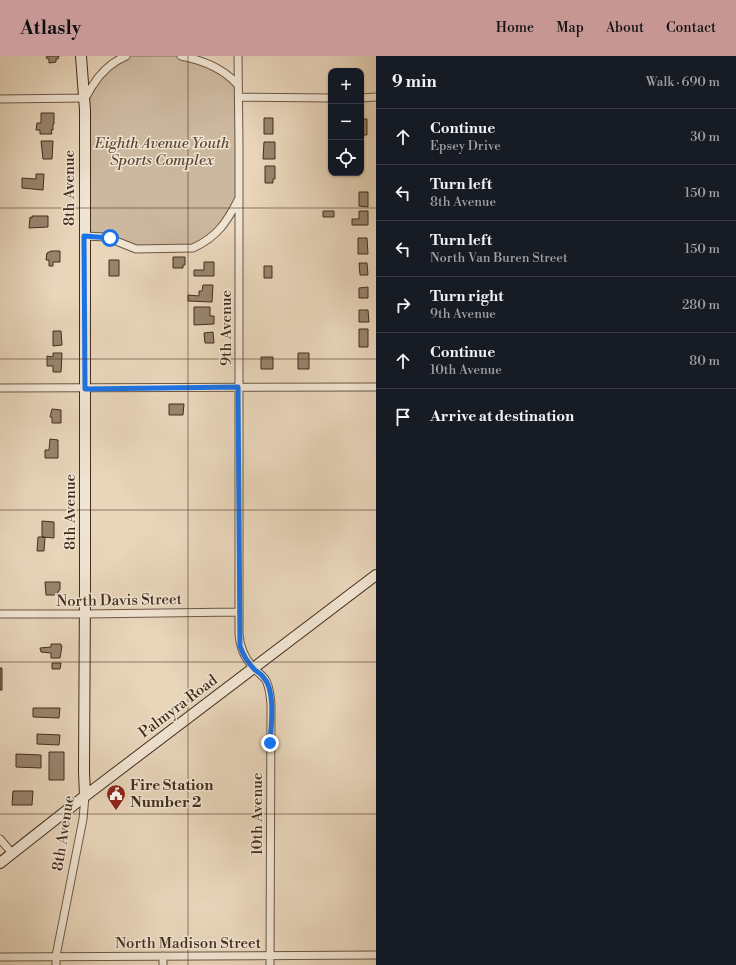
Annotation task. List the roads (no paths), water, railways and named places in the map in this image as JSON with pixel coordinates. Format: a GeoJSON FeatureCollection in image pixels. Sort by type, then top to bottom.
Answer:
{"type":"FeatureCollection","features":[{"type":"Feature","properties":{"kind":"street","name":"8th Avenue"},"geometry":{"type":"LineString","coordinates":[[56,965],[56,956],[83,819],[85,796],[85,98],[81,56]]}},
{"type":"Feature","properties":{"kind":"street"},"geometry":{"type":"LineString","coordinates":[[0,99],[85,98],[93,84],[106,68],[116,60],[126,56]]}},
{"type":"Feature","properties":{"kind":"street"},"geometry":{"type":"LineString","coordinates":[[181,56],[212,66],[230,76],[238,84]]}},
{"type":"Feature","properties":{"kind":"street","name":"9th Avenue"},"geometry":{"type":"LineString","coordinates":[[238,56],[239,612],[240,646],[243,655],[254,668]]}},
{"type":"Feature","properties":{"kind":"street"},"geometry":{"type":"LineString","coordinates":[[239,97],[328,98]]}},
{"type":"Feature","properties":{"kind":"street"},"geometry":{"type":"LineString","coordinates":[[364,98],[376,98]]}},
{"type":"Feature","properties":{"kind":"street"},"geometry":{"type":"LineString","coordinates":[[84,236],[106,237],[136,249],[193,248],[209,238],[229,219],[239,198]]}},
{"type":"Feature","properties":{"kind":"street"},"geometry":{"type":"LineString","coordinates":[[0,388],[36,387],[85,389],[376,387]]}},
{"type":"Feature","properties":{"kind":"street","name":"Palmyra Road"},"geometry":{"type":"LineString","coordinates":[[0,863],[85,796],[376,575]]}},
{"type":"Feature","properties":{"kind":"street","name":"North Davis Street"},"geometry":{"type":"LineString","coordinates":[[0,614],[239,612]]}},
{"type":"Feature","properties":{"kind":"street","name":"10th Avenue"},"geometry":{"type":"LineString","coordinates":[[254,668],[265,678],[268,684],[271,704],[270,965]]}},
{"type":"Feature","properties":{"kind":"street"},"geometry":{"type":"LineString","coordinates":[[0,839],[12,854]]}},
{"type":"Feature","properties":{"kind":"street"},"geometry":{"type":"LineString","coordinates":[[163,956],[163,965]]}},
{"type":"Feature","properties":{"kind":"street","name":"North Madison Street"},"geometry":{"type":"LineString","coordinates":[[0,957],[376,956]]}},
{"type":"Feature","properties":{"kind":"place","name":"Fire Station Number 2"},"geometry":{"type":"Point","coordinates":[116,811]}},
{"type":"Feature","properties":{"kind":"park label","name":"Eighth Avenue Youth Sports Complex"},"geometry":{"type":"Point","coordinates":[162,152]}}]}
